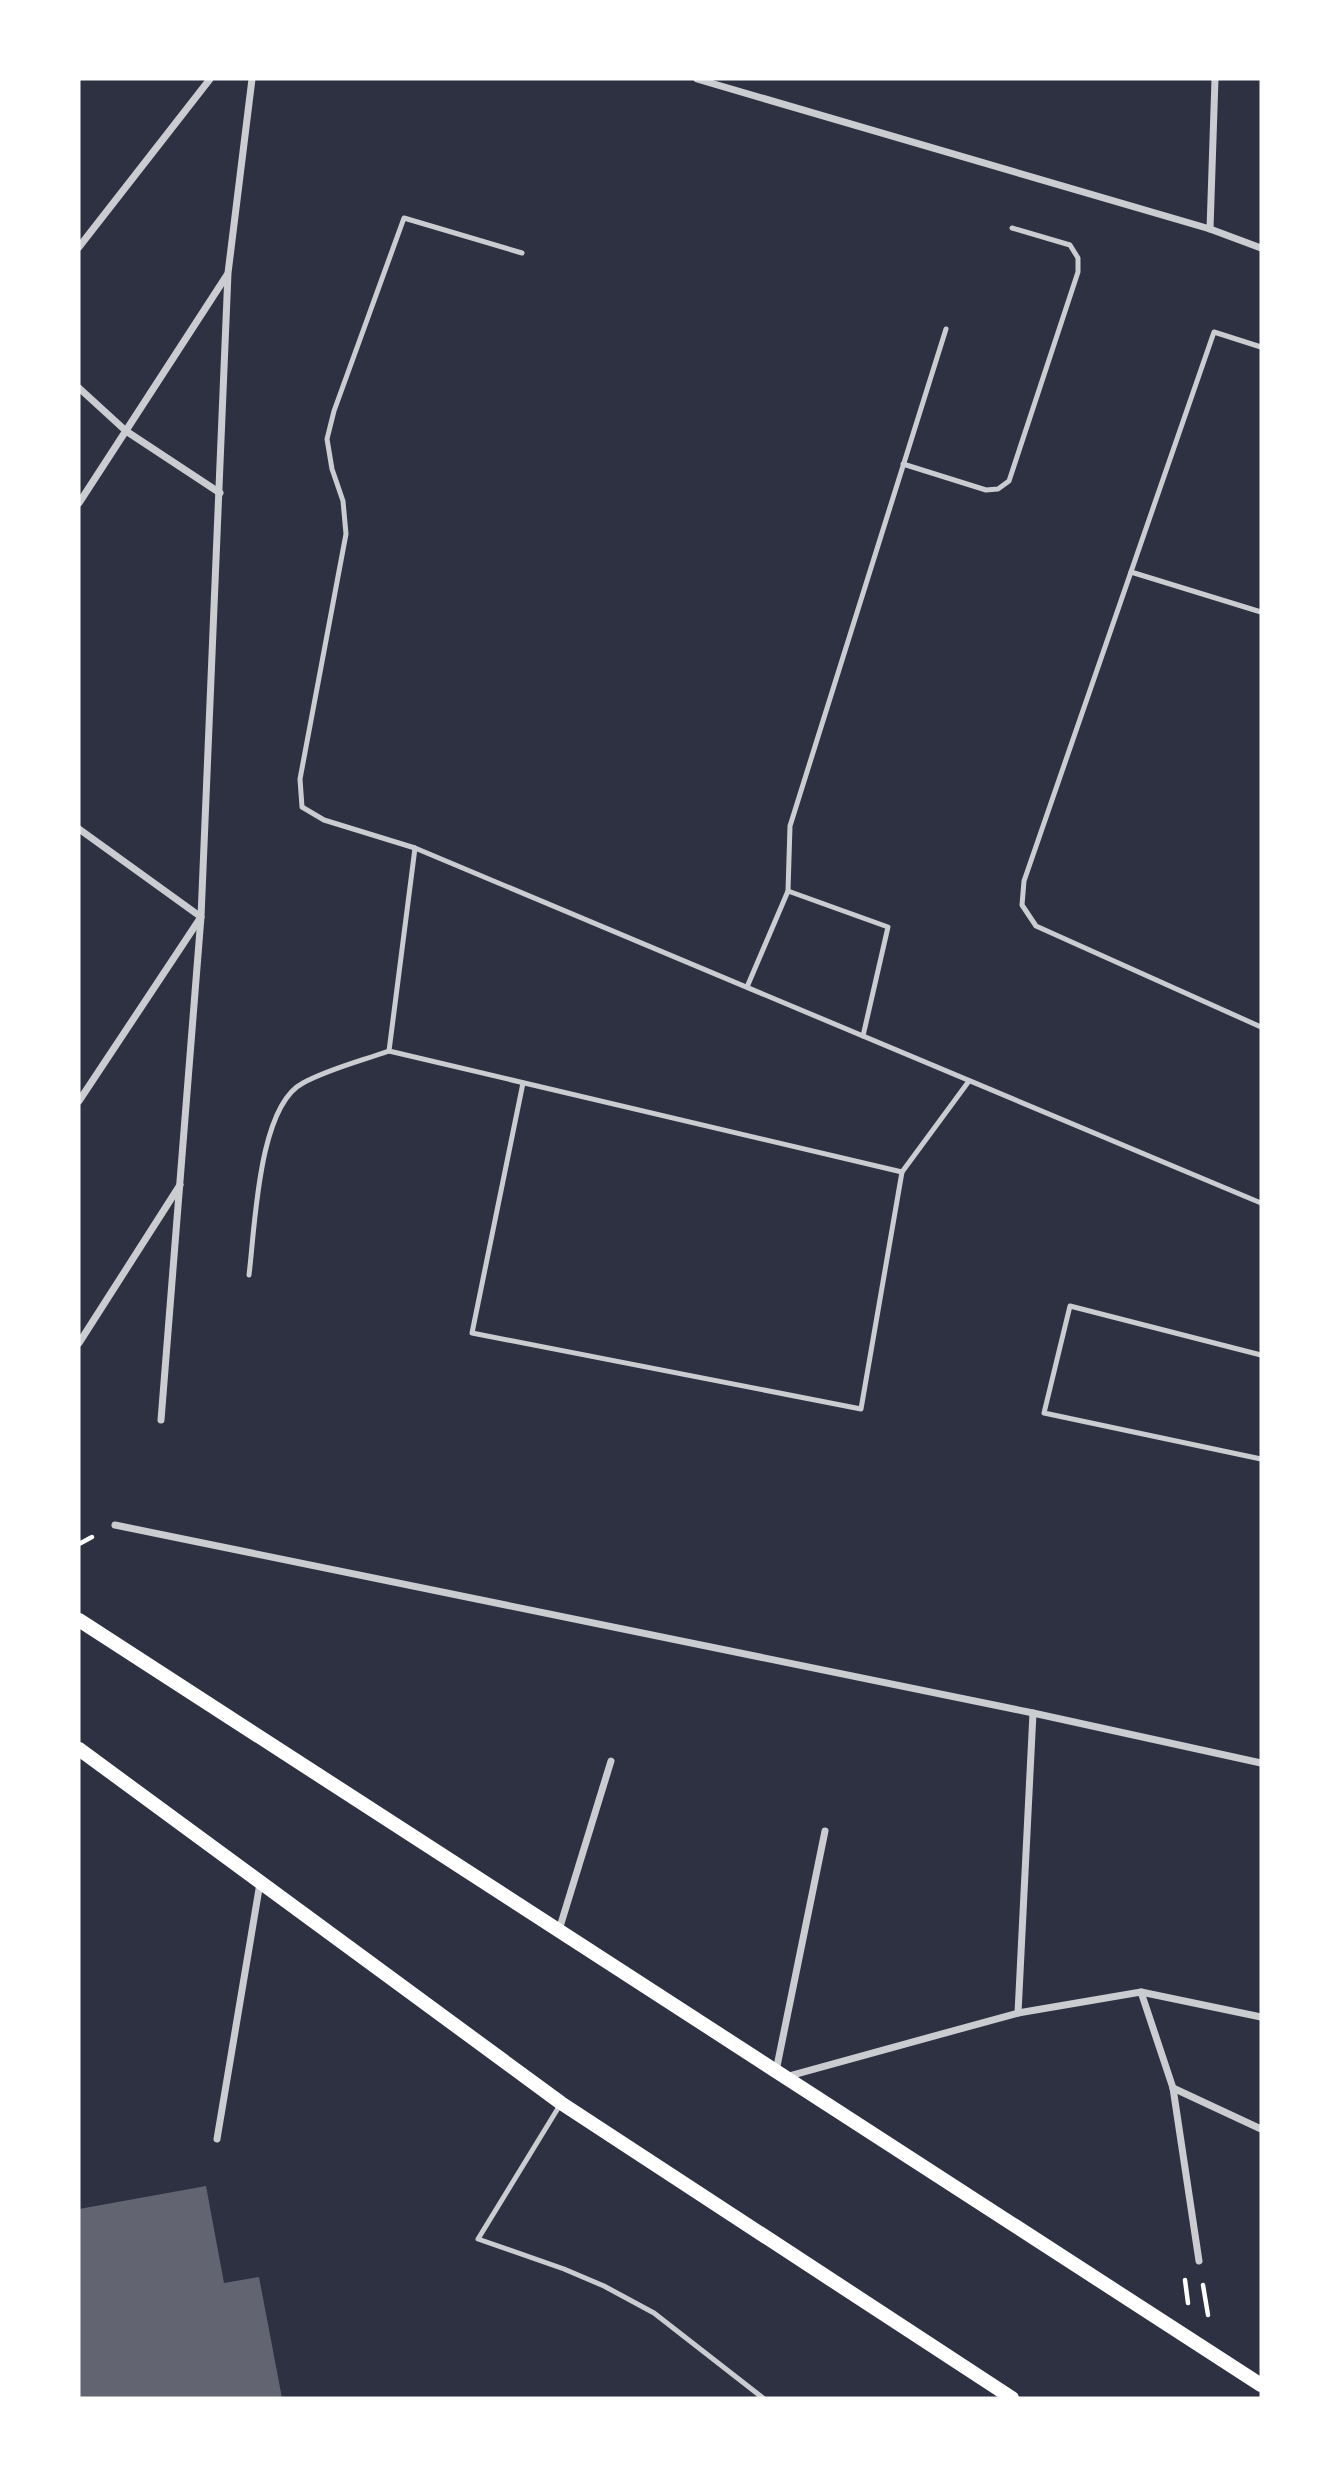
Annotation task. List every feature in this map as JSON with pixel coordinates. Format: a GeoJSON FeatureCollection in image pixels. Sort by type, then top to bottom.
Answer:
{"type":"FeatureCollection","features":[{"type":"Feature","properties":{"kind":"main road"},"geometry":{"type":"LineString","coordinates":[[79,1620],[1261,2385]]}},
{"type":"Feature","properties":{"kind":"main road"},"geometry":{"type":"LineString","coordinates":[[79,1749],[561,2104],[1012,2398]]}},
{"type":"Feature","properties":{"kind":"street"},"geometry":{"type":"LineString","coordinates":[[79,247],[210,79]]}},
{"type":"Feature","properties":{"kind":"street"},"geometry":{"type":"LineString","coordinates":[[161,1420],[201,916],[228,273],[252,79]]}},
{"type":"Feature","properties":{"kind":"street"},"geometry":{"type":"LineString","coordinates":[[697,79],[1210,229],[1261,248]]}},
{"type":"Feature","properties":{"kind":"street"},"geometry":{"type":"LineString","coordinates":[[1210,229],[1215,79]]}},
{"type":"Feature","properties":{"kind":"street"},"geometry":{"type":"LineString","coordinates":[[79,503],[228,273]]}},
{"type":"Feature","properties":{"kind":"street"},"geometry":{"type":"LineString","coordinates":[[79,388],[126,431],[220,493]]}},
{"type":"Feature","properties":{"kind":"street"},"geometry":{"type":"LineString","coordinates":[[79,829],[201,916]]}},
{"type":"Feature","properties":{"kind":"street"},"geometry":{"type":"LineString","coordinates":[[79,1101],[201,916]]}},
{"type":"Feature","properties":{"kind":"street"},"geometry":{"type":"LineString","coordinates":[[79,1343],[181,1184]]}},
{"type":"Feature","properties":{"kind":"street"},"geometry":{"type":"LineString","coordinates":[[115,1525],[1033,1713],[1261,1763]]}},
{"type":"Feature","properties":{"kind":"street"},"geometry":{"type":"LineString","coordinates":[[1018,2013],[1033,1713]]}},
{"type":"Feature","properties":{"kind":"street"},"geometry":{"type":"LineString","coordinates":[[559,1931],[611,1761]]}},
{"type":"Feature","properties":{"kind":"street"},"geometry":{"type":"LineString","coordinates":[[825,1831],[781,2074],[1018,2013],[1140,1992],[1261,2017]]}},
{"type":"Feature","properties":{"kind":"street"},"geometry":{"type":"LineString","coordinates":[[217,2139],[261,1882]]}},
{"type":"Feature","properties":{"kind":"street"},"geometry":{"type":"LineString","coordinates":[[1140,1992],[1173,2088],[1199,2261]]}},
{"type":"Feature","properties":{"kind":"street"},"geometry":{"type":"LineString","coordinates":[[1173,2088],[1261,2129]]}},
{"type":"Feature","properties":{"kind":"lane"},"geometry":{"type":"LineString","coordinates":[[522,253],[404,218],[334,411],[327,439],[342,502],[345,534],[300,779],[302,807],[324,820],[415,848],[1261,1203]]}},
{"type":"Feature","properties":{"kind":"lane"},"geometry":{"type":"LineString","coordinates":[[903,464],[986,490],[998,489],[1009,481],[1078,272],[1078,258],[1070,245],[1012,228]]}},
{"type":"Feature","properties":{"kind":"lane"},"geometry":{"type":"LineString","coordinates":[[747,988],[788,891],[790,826],[946,329]]}},
{"type":"Feature","properties":{"kind":"lane"},"geometry":{"type":"LineString","coordinates":[[1261,347],[1214,332],[1024,881],[1022,905],[1035,926],[1261,1027]]}},
{"type":"Feature","properties":{"kind":"lane"},"geometry":{"type":"LineString","coordinates":[[1131,572],[1261,612]]}},
{"type":"Feature","properties":{"kind":"lane"},"geometry":{"type":"LineString","coordinates":[[389,1051],[415,848]]}},
{"type":"Feature","properties":{"kind":"lane"},"geometry":{"type":"LineString","coordinates":[[788,891],[888,927],[863,1036]]}},
{"type":"Feature","properties":{"kind":"lane"},"geometry":{"type":"LineString","coordinates":[[249,1275],[265,1145],[278,1107],[301,1084],[389,1051],[902,1172]]}},
{"type":"Feature","properties":{"kind":"lane"},"geometry":{"type":"LineString","coordinates":[[523,1083],[472,1333],[861,1409],[902,1172],[969,1081]]}},
{"type":"Feature","properties":{"kind":"lane"},"geometry":{"type":"LineString","coordinates":[[1261,1355],[1070,1306],[1044,1413],[1261,1459]]}},
{"type":"Feature","properties":{"kind":"lane"},"geometry":{"type":"LineString","coordinates":[[561,2104],[478,2239],[564,2269],[604,2286],[644,2308],[763,2398]]}},
{"type":"Feature","properties":{"kind":"path"},"geometry":{"type":"LineString","coordinates":[[1193,2341],[1182,2261],[1199,2261]]}},
{"type":"Feature","properties":{"kind":"building"},"geometry":{"type":"Polygon","coordinates":[[[206,2186],[224,2283],[259,2277],[282,2398],[79,2398],[79,2209],[206,2186]]]}}]}
